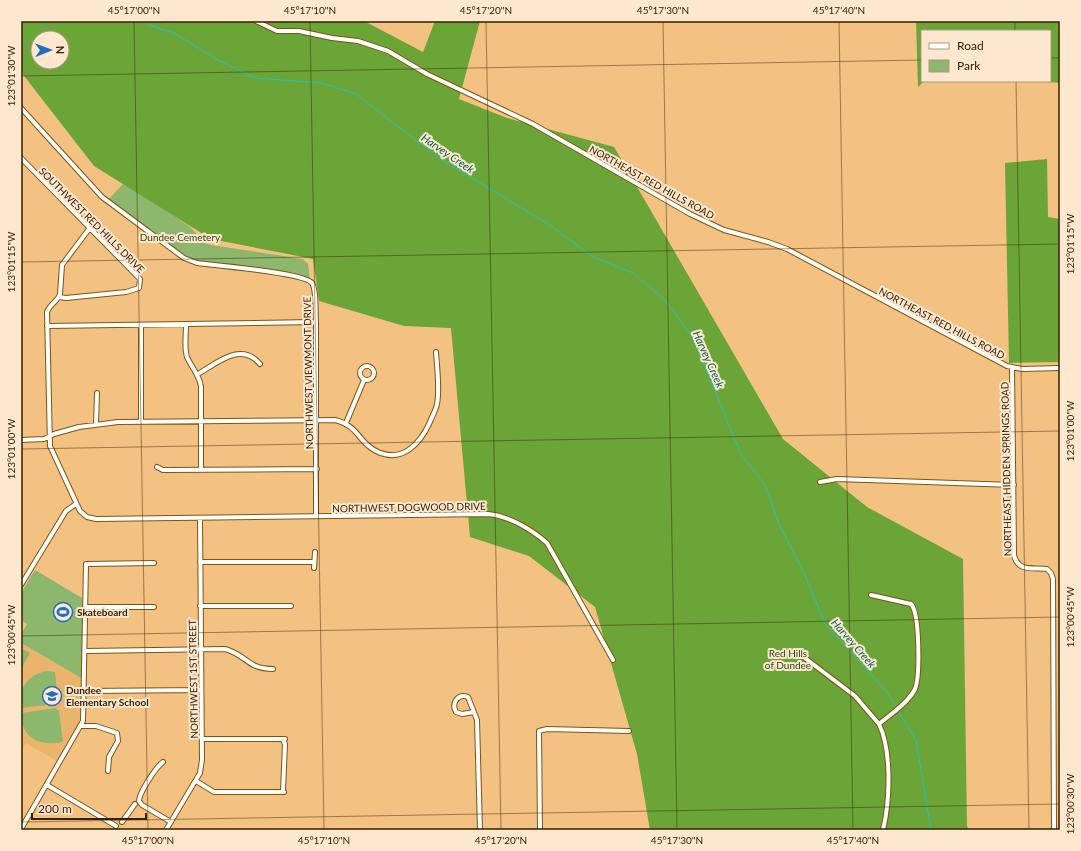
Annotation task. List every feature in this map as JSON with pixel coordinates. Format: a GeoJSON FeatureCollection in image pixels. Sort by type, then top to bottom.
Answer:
{"type":"FeatureCollection","features":[{"type":"Feature","properties":{"kind":"street","name":"NORTHEAST RED HILLS ROAD"},"geometry":{"type":"LineString","coordinates":[[256,21],[277,31],[300,31],[332,38],[358,41],[399,56],[427,74],[533,124],[690,214],[724,230],[768,242],[787,249],[1012,368],[1060,368]]}},
{"type":"Feature","properties":{"kind":"street","name":"NORTHWEST VIEWMONT DRIVE"},"geometry":{"type":"LineString","coordinates":[[21,108],[102,197],[190,260],[292,275],[309,280],[314,288],[316,322],[316,516]]}},
{"type":"Feature","properties":{"kind":"street","name":"SOUTHWEST RED HILLS DRIVE"},"geometry":{"type":"LineString","coordinates":[[21,158],[89,229],[140,279],[139,288],[126,292],[59,297]]}},
{"type":"Feature","properties":{"kind":"street"},"geometry":{"type":"LineString","coordinates":[[21,585],[66,511],[76,504],[51,450],[49,437],[48,326],[49,308],[59,297],[62,265],[89,229]]}},
{"type":"Feature","properties":{"kind":"street"},"geometry":{"type":"LineString","coordinates":[[48,326],[186,325],[234,322],[316,322]]}},
{"type":"Feature","properties":{"kind":"street"},"geometry":{"type":"LineString","coordinates":[[141,325],[141,422]]}},
{"type":"Feature","properties":{"kind":"street"},"geometry":{"type":"LineString","coordinates":[[186,325],[186,353],[191,366],[198,374],[201,386],[201,470]]}},
{"type":"Feature","properties":{"kind":"street"},"geometry":{"type":"LineString","coordinates":[[21,440],[44,439],[66,430],[96,424],[141,422],[334,420],[346,423],[353,428],[367,444],[380,453],[394,455],[402,453],[416,445],[421,440],[437,404],[436,352]]}},
{"type":"Feature","properties":{"kind":"street"},"geometry":{"type":"LineString","coordinates":[[198,374],[236,353],[249,354],[260,364]]}},
{"type":"Feature","properties":{"kind":"street","name":"NORTHEAST HIDDEN SPRINGS ROAD"},"geometry":{"type":"LineString","coordinates":[[1012,368],[1015,560],[1018,564],[1025,568],[1047,569],[1051,572],[1053,579],[1054,830]]}},
{"type":"Feature","properties":{"kind":"street"},"geometry":{"type":"LineString","coordinates":[[346,423],[364,380]]}},
{"type":"Feature","properties":{"kind":"street"},"geometry":{"type":"LineString","coordinates":[[96,424],[97,393]]}},
{"type":"Feature","properties":{"kind":"street"},"geometry":{"type":"LineString","coordinates":[[157,467],[163,470],[317,469]]}},
{"type":"Feature","properties":{"kind":"street"},"geometry":{"type":"LineString","coordinates":[[820,482],[837,479],[1014,485]]}},
{"type":"Feature","properties":{"kind":"street","name":"NORTHWEST DOGWOOD DRIVE"},"geometry":{"type":"LineString","coordinates":[[76,504],[80,511],[87,517],[96,519],[200,519],[488,514],[506,519],[531,531],[547,542],[613,660]]}},
{"type":"Feature","properties":{"kind":"street","name":"NORTHWEST 1ST STREET"},"geometry":{"type":"LineString","coordinates":[[166,830],[196,781],[201,768],[200,519]]}},
{"type":"Feature","properties":{"kind":"street"},"geometry":{"type":"LineString","coordinates":[[314,568],[315,552]]}},
{"type":"Feature","properties":{"kind":"street"},"geometry":{"type":"LineString","coordinates":[[200,562],[314,562]]}},
{"type":"Feature","properties":{"kind":"street"},"geometry":{"type":"LineString","coordinates":[[21,829],[81,726],[84,712],[85,691],[86,564],[154,563]]}},
{"type":"Feature","properties":{"kind":"street"},"geometry":{"type":"LineString","coordinates":[[871,595],[911,604],[915,609],[918,635],[917,684],[910,696],[880,724]]}},
{"type":"Feature","properties":{"kind":"street"},"geometry":{"type":"LineString","coordinates":[[200,606],[291,606]]}},
{"type":"Feature","properties":{"kind":"street"},"geometry":{"type":"LineString","coordinates":[[86,607],[154,607]]}},
{"type":"Feature","properties":{"kind":"street"},"geometry":{"type":"LineString","coordinates":[[85,651],[225,650],[232,651],[257,668],[273,669]]}},
{"type":"Feature","properties":{"kind":"street"},"geometry":{"type":"LineString","coordinates":[[797,652],[846,689],[880,724],[885,739],[887,762],[887,804],[883,830]]}},
{"type":"Feature","properties":{"kind":"street"},"geometry":{"type":"LineString","coordinates":[[85,691],[201,690]]}},
{"type":"Feature","properties":{"kind":"street"},"geometry":{"type":"LineString","coordinates":[[474,712],[462,714],[456,712],[454,705],[457,698],[462,696],[468,697],[474,712],[477,731],[480,830]]}},
{"type":"Feature","properties":{"kind":"street"},"geometry":{"type":"LineString","coordinates":[[81,726],[96,726],[117,733],[118,741],[109,757],[108,770]]}},
{"type":"Feature","properties":{"kind":"street"},"geometry":{"type":"LineString","coordinates":[[540,830],[539,731],[544,729],[629,731]]}},
{"type":"Feature","properties":{"kind":"street"},"geometry":{"type":"LineString","coordinates":[[196,781],[209,790],[217,792],[284,792],[284,739],[202,739]]}},
{"type":"Feature","properties":{"kind":"street"},"geometry":{"type":"LineString","coordinates":[[163,762],[154,772],[139,797],[139,801],[142,805],[171,822]]}},
{"type":"Feature","properties":{"kind":"street"},"geometry":{"type":"LineString","coordinates":[[47,785],[116,826]]}},
{"type":"Feature","properties":{"kind":"street"},"geometry":{"type":"LineString","coordinates":[[122,822],[135,804]]}},
{"type":"Feature","properties":{"kind":"shaded area","name":"Dundee Elementary School"},"geometry":{"type":"Polygon","coordinates":[[[21,643],[83,679],[82,714],[80,724],[57,761],[26,743],[21,751],[21,643]]]}},
{"type":"Feature","properties":{"kind":"green space","name":"Red Hills of Dundee"},"geometry":{"type":"Polygon","coordinates":[[[21,21],[364,21],[423,52],[435,21],[480,21],[459,99],[507,118],[614,147],[783,439],[867,507],[963,559],[967,826],[969,830],[650,830],[637,754],[595,607],[529,556],[470,537],[451,328],[404,326],[319,301],[313,259],[211,239],[94,166],[21,72],[21,21]]]}},
{"type":"Feature","properties":{"kind":"green space"},"geometry":{"type":"Polygon","coordinates":[[[916,21],[1060,21],[1060,83],[1048,82],[1051,82],[1051,30],[921,30],[921,82],[923,82],[918,87],[916,21]]]}},
{"type":"Feature","properties":{"kind":"green space"},"geometry":{"type":"Polygon","coordinates":[[[1047,159],[1048,217],[1060,219],[1060,362],[1009,363],[1005,163],[1047,159]]]}},
{"type":"Feature","properties":{"kind":"green space","name":"Dundee Cemetery"},"geometry":{"type":"Polygon","coordinates":[[[123,184],[130,185],[190,227],[199,236],[202,242],[211,245],[303,259],[308,264],[310,279],[293,274],[197,261],[185,257],[108,200],[123,184]]]}},
{"type":"Feature","properties":{"kind":"green space"},"geometry":{"type":"Polygon","coordinates":[[[35,570],[82,598],[83,679],[21,643],[21,634],[27,624],[21,620],[21,593],[35,570]]]}},
{"type":"Feature","properties":{"kind":"green space"},"geometry":{"type":"Polygon","coordinates":[[[21,648],[30,653],[21,669],[21,648]]]}},
{"type":"Feature","properties":{"kind":"green space"},"geometry":{"type":"Polygon","coordinates":[[[46,671],[55,672],[58,701],[55,704],[21,708],[21,695],[25,684],[29,679],[46,671]]]}},
{"type":"Feature","properties":{"kind":"green space"},"geometry":{"type":"Polygon","coordinates":[[[56,708],[59,711],[63,742],[47,743],[33,739],[24,729],[21,713],[56,708]]]}},
{"type":"Feature","properties":{"kind":"waterway","name":"Harvey Creek"},"geometry":{"type":"LineString","coordinates":[[144,21],[149,25],[174,33],[218,60],[255,78],[322,83],[356,94],[439,158],[548,224],[593,257],[633,273],[663,298],[692,336],[741,454],[765,485],[779,524],[804,573],[825,623],[887,692],[897,708]]}},
{"type":"Feature","properties":{"kind":"waterway","name":"Harvey Creek"},"geometry":{"type":"LineString","coordinates":[[898,711],[916,740],[931,830]]}},
{"type":"Feature","properties":{"kind":"place","name":"Skateboard"},"geometry":{"type":"Point","coordinates":[63,612]}},
{"type":"Feature","properties":{"kind":"place","name":"Dundee Elementary School"},"geometry":{"type":"Point","coordinates":[52,696]}}]}
